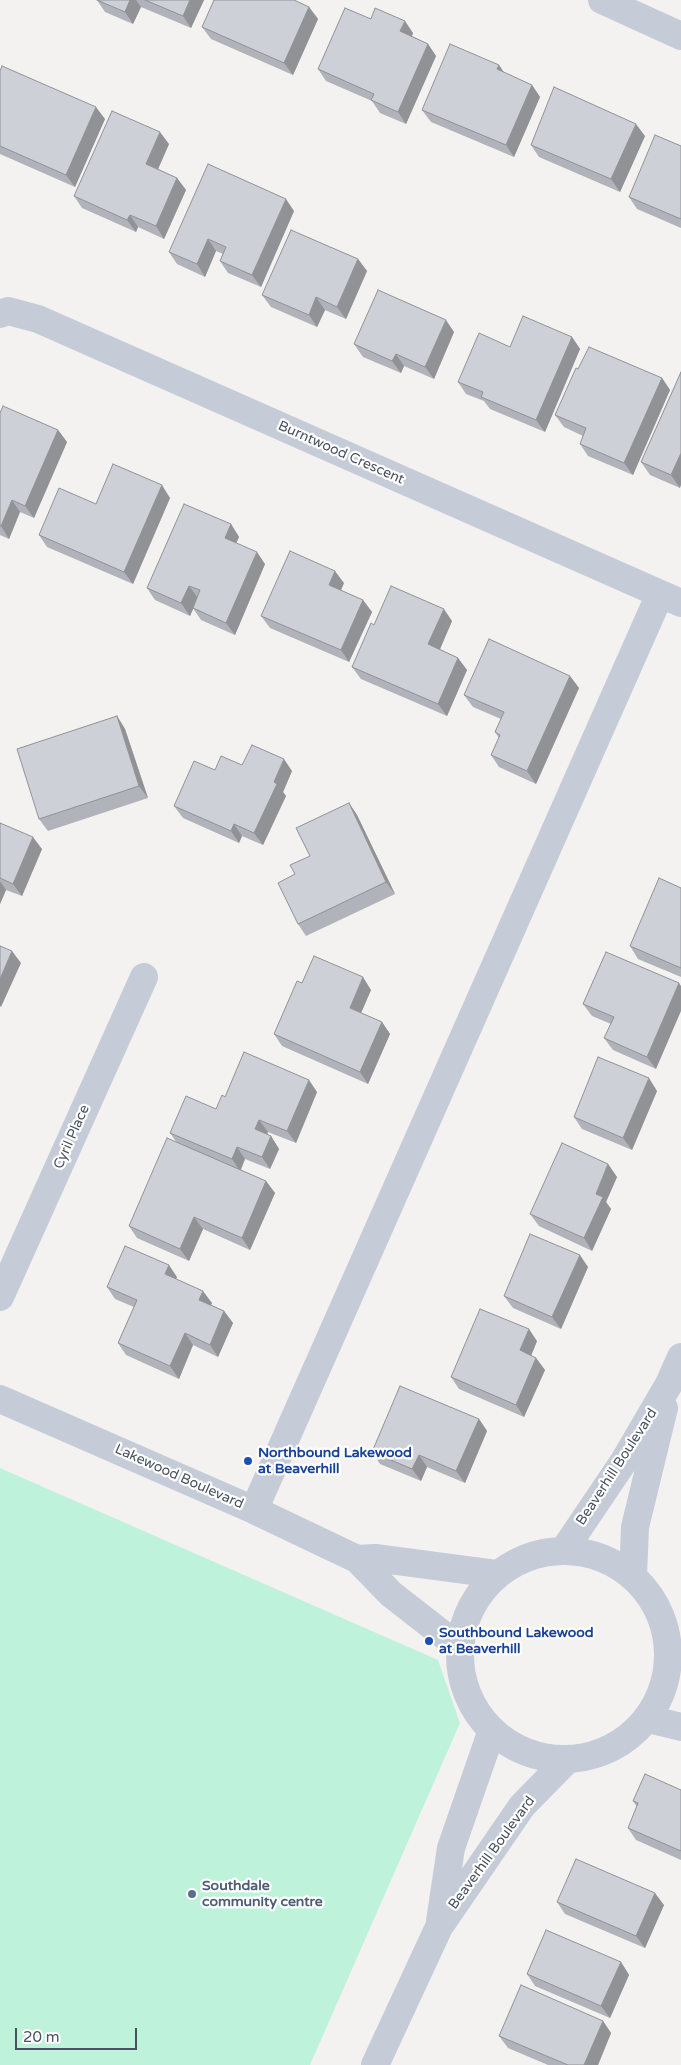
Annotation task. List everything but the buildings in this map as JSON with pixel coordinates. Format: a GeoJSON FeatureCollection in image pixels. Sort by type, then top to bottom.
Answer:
{"type":"FeatureCollection","features":[{"type":"Feature","properties":{"kind":"street"},"geometry":{"type":"LineString","coordinates":[[602,0],[681,36]]}},
{"type":"Feature","properties":{"kind":"street","name":"Burntwood Crescent"},"geometry":{"type":"LineString","coordinates":[[0,314],[8,311],[38,319],[671,598]]}},
{"type":"Feature","properties":{"kind":"street"},"geometry":{"type":"LineString","coordinates":[[254,1510],[671,598]]}},
{"type":"Feature","properties":{"kind":"street","name":"Cyril Place"},"geometry":{"type":"LineString","coordinates":[[0,1297],[144,977]]}},
{"type":"Feature","properties":{"kind":"street","name":"Beaverhill Boulevard"},"geometry":{"type":"LineString","coordinates":[[564,1550],[624,1461],[669,1384],[681,1357]]}},
{"type":"Feature","properties":{"kind":"street","name":"Beaverhill Boulevard"},"geometry":{"type":"LineString","coordinates":[[633,1576],[635,1527],[654,1456],[669,1384]]}},
{"type":"Feature","properties":{"kind":"street","name":"Lakewood Boulevard"},"geometry":{"type":"LineString","coordinates":[[0,1399],[254,1510],[356,1559],[391,1594],[459,1647]]}},
{"type":"Feature","properties":{"kind":"street"},"geometry":{"type":"LineString","coordinates":[[564,1550],[604,1559],[633,1576],[651,1595],[666,1628],[674,1654],[668,1665],[664,1686],[648,1719],[621,1744],[596,1755],[560,1760],[508,1744],[481,1720],[462,1683],[459,1647],[473,1603],[496,1574],[528,1556],[564,1550]]}},
{"type":"Feature","properties":{"kind":"street","name":"Lakewood Boulevard"},"geometry":{"type":"LineString","coordinates":[[356,1559],[375,1558],[496,1574]]}},
{"type":"Feature","properties":{"kind":"street"},"geometry":{"type":"LineString","coordinates":[[648,1719],[681,1727]]}},
{"type":"Feature","properties":{"kind":"street","name":"Beaverhill Boulevard"},"geometry":{"type":"LineString","coordinates":[[440,1927],[450,1848],[492,1730]]}},
{"type":"Feature","properties":{"kind":"street","name":"Beaverhill Boulevard"},"geometry":{"type":"LineString","coordinates":[[375,2065],[440,1927],[522,1806],[568,1759]]}},
{"type":"Feature","properties":{"kind":"green space","name":"Southdale community centre"},"geometry":{"type":"Polygon","coordinates":[[[0,1468],[438,1660],[460,1723],[310,2065],[0,2065],[0,1468]]]}},
{"type":"Feature","properties":{"kind":"place","name":"Northbound Lakewood at Beaverhill"},"geometry":{"type":"Point","coordinates":[248,1461]}},
{"type":"Feature","properties":{"kind":"place","name":"Southbound Lakewood at Beaverhill"},"geometry":{"type":"Point","coordinates":[429,1641]}},
{"type":"Feature","properties":{"kind":"place","name":"Southdale community centre"},"geometry":{"type":"Point","coordinates":[192,1894]}}]}
